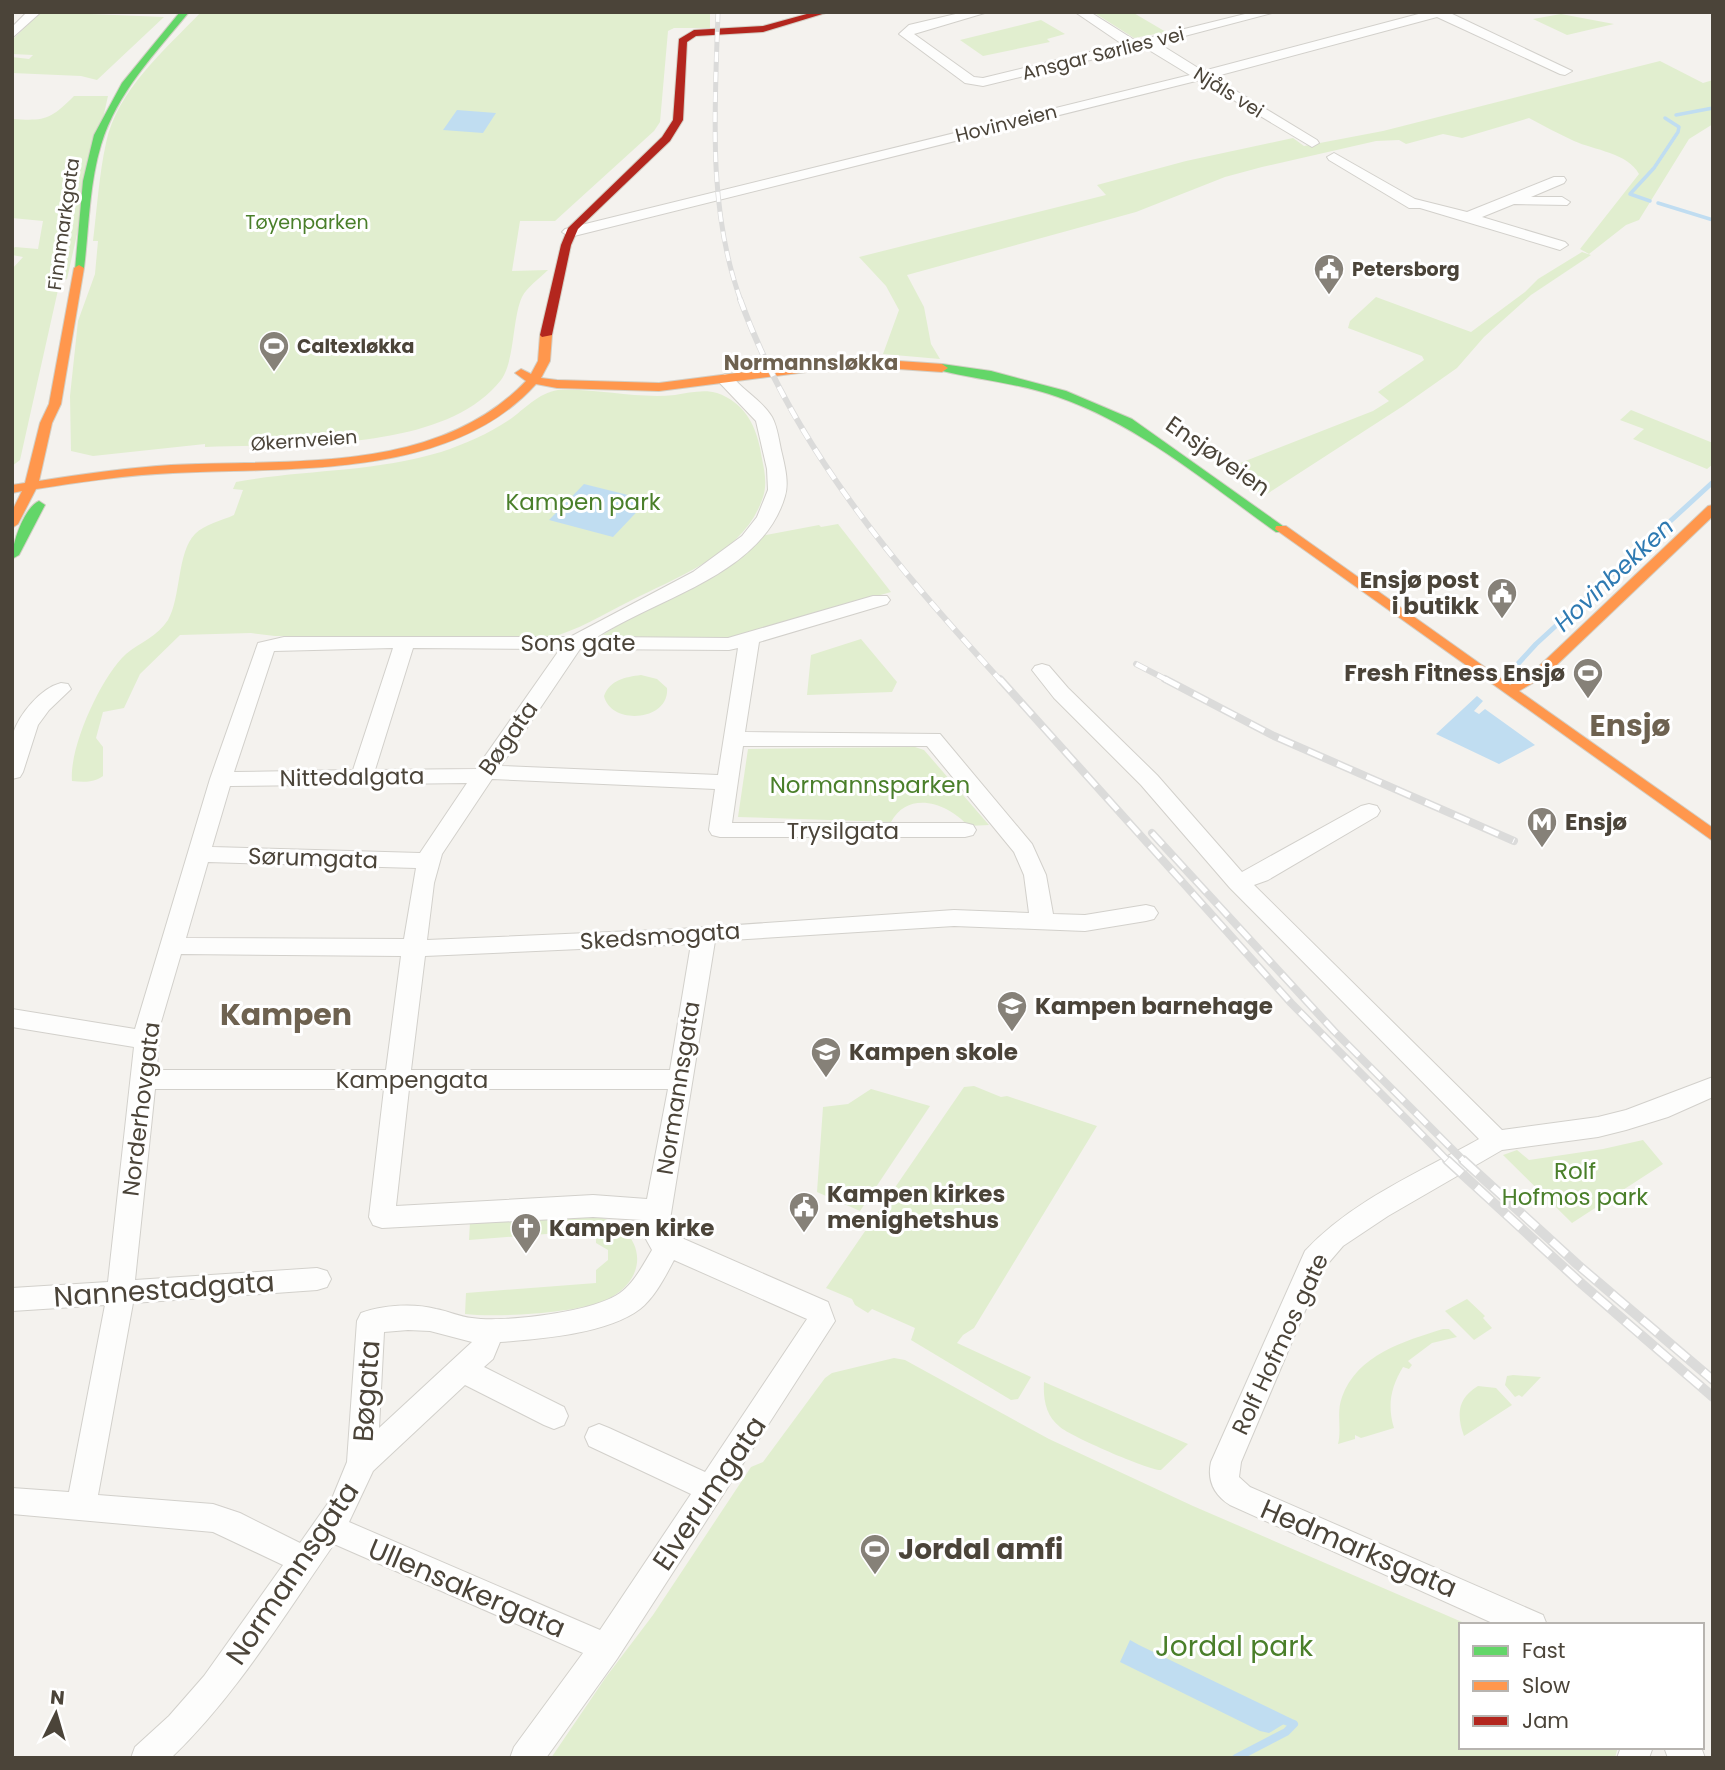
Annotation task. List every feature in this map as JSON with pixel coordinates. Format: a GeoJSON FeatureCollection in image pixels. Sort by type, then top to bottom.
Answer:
{"type":"FeatureCollection","features":[{"type":"Feature","properties":{"kind":"main road","name":"Finnmarkgata"},"geometry":{"type":"LineString","coordinates":[[12,524],[33,479],[46,423],[55,404],[77,283],[94,149],[113,103],[185,12]]}},
{"type":"Feature","properties":{"kind":"main road","name":"Finnmarkgata"},"geometry":{"type":"LineString","coordinates":[[144,62],[195,12]]}},
{"type":"Feature","properties":{"kind":"main road","name":"Økernveien"},"geometry":{"type":"LineString","coordinates":[[12,489],[53,472],[162,470],[344,460],[396,452],[439,440],[483,421],[506,406],[531,375],[533,351],[545,338],[570,232],[582,216],[660,145],[674,128],[679,114],[681,45],[684,39],[699,32],[773,27],[825,12]]}},
{"type":"Feature","properties":{"kind":"main road","name":"Ensjøveien"},"geometry":{"type":"LineString","coordinates":[[531,375],[581,386],[659,387],[839,365],[920,365],[1003,377],[1090,405],[1128,422],[1157,440],[1713,836]]}},
{"type":"Feature","properties":{"kind":"main road","name":"Finnmarkgata"},"geometry":{"type":"LineString","coordinates":[[55,404],[62,421],[61,432]]}},
{"type":"Feature","properties":{"kind":"main road"},"geometry":{"type":"LineString","coordinates":[[12,555],[53,472]]}},
{"type":"Feature","properties":{"kind":"main road","name":"Økernveien"},"geometry":{"type":"LineString","coordinates":[[12,477],[33,479]]}},
{"type":"Feature","properties":{"kind":"main road"},"geometry":{"type":"LineString","coordinates":[[1509,691],[1540,673],[1713,509]]}},
{"type":"Feature","properties":{"kind":"street"},"geometry":{"type":"LineString","coordinates":[[12,34],[36,12]]}},
{"type":"Feature","properties":{"kind":"street","name":"Ansgar Sørlies vei"},"geometry":{"type":"LineString","coordinates":[[982,12],[907,32],[908,36],[976,82],[1270,12]]}},
{"type":"Feature","properties":{"kind":"street","name":"Njåls vei"},"geometry":{"type":"LineString","coordinates":[[1081,12],[1200,74],[1312,143]]}},
{"type":"Feature","properties":{"kind":"street"},"geometry":{"type":"LineString","coordinates":[[1441,13],[1565,71]]}},
{"type":"Feature","properties":{"kind":"street","name":"Hovinveien"},"geometry":{"type":"LineString","coordinates":[[570,232],[1441,13]]}},
{"type":"Feature","properties":{"kind":"street"},"geometry":{"type":"LineString","coordinates":[[1334,157],[1417,204],[1560,245]]}},
{"type":"Feature","properties":{"kind":"street"},"geometry":{"type":"LineString","coordinates":[[1469,217],[1559,180]]}},
{"type":"Feature","properties":{"kind":"street"},"geometry":{"type":"LineString","coordinates":[[1511,201],[1562,202]]}},
{"type":"Feature","properties":{"kind":"street","name":"Bøgata"},"geometry":{"type":"LineString","coordinates":[[656,1210],[593,1206],[382,1217],[396,1080],[428,861],[574,643],[725,560],[754,536],[769,514],[776,497],[778,481],[767,425],[760,413],[734,392],[725,379]]}},
{"type":"Feature","properties":{"kind":"street","name":"Sons gate"},"geometry":{"type":"LineString","coordinates":[[270,645],[729,644],[880,600]]}},
{"type":"Feature","properties":{"kind":"street"},"geometry":{"type":"LineString","coordinates":[[727,782],[749,639]]}},
{"type":"Feature","properties":{"kind":"street"},"geometry":{"type":"LineString","coordinates":[[362,776],[405,643]]}},
{"type":"Feature","properties":{"kind":"street","name":"Norderhovgata"},"geometry":{"type":"LineString","coordinates":[[81,1506],[120,1292],[144,1080],[145,1040],[198,854],[261,652],[270,645]]}},
{"type":"Feature","properties":{"kind":"street"},"geometry":{"type":"LineString","coordinates":[[1042,670],[1061,693],[1149,780],[1238,882],[1497,1141]]}},
{"type":"Feature","properties":{"kind":"street"},"geometry":{"type":"LineString","coordinates":[[12,772],[18,747],[34,713],[46,699],[61,689]]}},
{"type":"Feature","properties":{"kind":"street"},"geometry":{"type":"LineString","coordinates":[[734,739],[933,739],[1024,849],[1035,875],[1042,919]]}},
{"type":"Feature","properties":{"kind":"street","name":"Nittedalgata"},"geometry":{"type":"LineString","coordinates":[[221,779],[484,774],[727,782]]}},
{"type":"Feature","properties":{"kind":"street","name":"Trysilgata"},"geometry":{"type":"LineString","coordinates":[[727,782],[720,830],[965,830]]}},
{"type":"Feature","properties":{"kind":"street"},"geometry":{"type":"LineString","coordinates":[[1238,882],[1260,874],[1369,811]]}},
{"type":"Feature","properties":{"kind":"street","name":"Sørumgata"},"geometry":{"type":"LineString","coordinates":[[198,854],[428,861]]}},
{"type":"Feature","properties":{"kind":"street","name":"Skedsmogata"},"geometry":{"type":"LineString","coordinates":[[173,946],[414,949],[954,918],[1042,919],[1085,923],[1146,913]]}},
{"type":"Feature","properties":{"kind":"street","name":"Normannsgata"},"geometry":{"type":"LineString","coordinates":[[664,1244],[655,1232],[656,1210],[668,1159],[699,957],[706,934]]}},
{"type":"Feature","properties":{"kind":"street"},"geometry":{"type":"LineString","coordinates":[[12,1018],[145,1040]]}},
{"type":"Feature","properties":{"kind":"street","name":"Kampengata"},"geometry":{"type":"LineString","coordinates":[[144,1080],[681,1079]]}},
{"type":"Feature","properties":{"kind":"street","name":"Rolf Hofmos gate"},"geometry":{"type":"LineString","coordinates":[[1227,1486],[1223,1471],[1232,1446],[1306,1276],[1325,1246],[1379,1208],[1497,1141],[1598,1127],[1626,1120],[1659,1110],[1713,1086]]}},
{"type":"Feature","properties":{"kind":"street"},"geometry":{"type":"LineString","coordinates":[[489,1331],[583,1320],[621,1307],[632,1300],[650,1277],[664,1244]]}},
{"type":"Feature","properties":{"kind":"street","name":"Elverumgata"},"geometry":{"type":"LineString","coordinates":[[526,1758],[606,1648],[821,1321],[817,1310],[664,1244]]}},
{"type":"Feature","properties":{"kind":"street","name":"Nannestadgata"},"geometry":{"type":"LineString","coordinates":[[12,1300],[317,1279]]}},
{"type":"Feature","properties":{"kind":"street","name":"Bøgata"},"geometry":{"type":"LineString","coordinates":[[362,1462],[371,1321],[429,1319],[468,1330],[489,1331]]}},
{"type":"Feature","properties":{"kind":"street","name":"Normannsgata"},"geometry":{"type":"LineString","coordinates":[[146,1758],[180,1727],[207,1697],[329,1528],[352,1489],[362,1462],[482,1351],[489,1331]]}},
{"type":"Feature","properties":{"kind":"street"},"geometry":{"type":"LineString","coordinates":[[462,1370],[554,1416]]}},
{"type":"Feature","properties":{"kind":"street"},"geometry":{"type":"LineString","coordinates":[[599,1437],[711,1489]]}},
{"type":"Feature","properties":{"kind":"street","name":"Hedmarksgata"},"geometry":{"type":"LineString","coordinates":[[1227,1486],[1240,1496],[1527,1623]]}},
{"type":"Feature","properties":{"kind":"street"},"geometry":{"type":"LineString","coordinates":[[12,1501],[213,1518],[229,1523],[306,1561]]}},
{"type":"Feature","properties":{"kind":"street","name":"Ullensakergata"},"geometry":{"type":"LineString","coordinates":[[329,1528],[606,1648]]}},
{"type":"Feature","properties":{"kind":"green space"},"geometry":{"type":"Polygon","coordinates":[[[41,12],[164,17],[97,80],[81,76],[12,73],[12,57],[29,59],[33,55],[12,54],[12,40],[41,12]]]}},
{"type":"Feature","properties":{"kind":"green space","name":"Tøyenparken"},"geometry":{"type":"Polygon","coordinates":[[[201,12],[710,12],[710,28],[674,28],[668,31],[660,122],[654,131],[555,221],[520,221],[512,271],[548,270],[522,297],[506,372],[475,404],[442,421],[404,433],[363,440],[321,444],[205,447],[205,444],[93,456],[71,451],[70,396],[78,321],[95,274],[98,241],[93,241],[106,143],[120,106],[131,88],[201,12]]]}},
{"type":"Feature","properties":{"kind":"green space"},"geometry":{"type":"Polygon","coordinates":[[[1093,12],[1132,12],[1166,32],[1134,38],[1093,12]]]}},
{"type":"Feature","properties":{"kind":"green space"},"geometry":{"type":"Polygon","coordinates":[[[1561,14],[1614,24],[1567,35],[1533,19],[1561,14]]]}},
{"type":"Feature","properties":{"kind":"green space"},"geometry":{"type":"Polygon","coordinates":[[[1041,20],[1065,34],[1047,39],[1050,42],[983,56],[960,40],[1041,20]]]}},
{"type":"Feature","properties":{"kind":"green space"},"geometry":{"type":"Polygon","coordinates":[[[1660,61],[1703,83],[1713,80],[1713,124],[1689,139],[1639,220],[1626,225],[1589,254],[1580,249],[1639,174],[1627,161],[1574,141],[1529,118],[1462,138],[1443,134],[1406,144],[1399,140],[1376,141],[1262,167],[1225,177],[1136,212],[907,275],[924,307],[931,344],[940,359],[883,354],[899,310],[886,286],[859,257],[1106,195],[1097,185],[1186,161],[1293,138],[1304,146],[1383,131],[1660,61]]]}},
{"type":"Feature","properties":{"kind":"green space"},"geometry":{"type":"Polygon","coordinates":[[[74,96],[108,96],[67,279],[60,281],[20,460],[12,466],[12,269],[23,257],[12,255],[12,250],[15,247],[38,249],[43,221],[12,218],[12,119],[32,120],[46,117],[59,110],[74,96]]]}},
{"type":"Feature","properties":{"kind":"green space"},"geometry":{"type":"Polygon","coordinates":[[[1582,252],[1591,255],[1531,295],[1484,337],[1457,368],[1264,496],[1225,469],[1373,411],[1389,401],[1378,392],[1424,360],[1422,356],[1348,328],[1350,321],[1376,297],[1471,332],[1525,292],[1538,279],[1582,252]]]}},
{"type":"Feature","properties":{"kind":"green space","name":"Kampen park"},"geometry":{"type":"Polygon","coordinates":[[[558,390],[660,396],[707,391],[734,402],[746,414],[755,430],[764,468],[764,494],[753,519],[740,535],[706,562],[590,622],[548,638],[275,636],[251,633],[180,635],[140,674],[124,708],[103,712],[96,738],[103,747],[103,776],[92,781],[72,781],[72,767],[81,732],[97,695],[126,654],[154,635],[168,620],[189,542],[203,528],[234,515],[243,490],[233,489],[236,482],[389,464],[441,452],[493,430],[538,398],[558,390]]]}},
{"type":"Feature","properties":{"kind":"green space"},"geometry":{"type":"Polygon","coordinates":[[[1631,410],[1713,443],[1713,464],[1707,469],[1633,439],[1644,429],[1620,420],[1631,410]]]}},
{"type":"Feature","properties":{"kind":"green space"},"geometry":{"type":"Polygon","coordinates":[[[838,524],[891,592],[725,639],[601,636],[760,536],[838,524]]]}},
{"type":"Feature","properties":{"kind":"green space"},"geometry":{"type":"Polygon","coordinates":[[[861,639],[897,682],[892,692],[807,695],[811,655],[861,639]]]}},
{"type":"Feature","properties":{"kind":"green space"},"geometry":{"type":"Polygon","coordinates":[[[641,675],[657,679],[667,688],[665,699],[659,707],[639,716],[617,712],[609,706],[604,696],[610,686],[624,678],[641,675]]]}},
{"type":"Feature","properties":{"kind":"green space","name":"Normannsparken"},"geometry":{"type":"Polygon","coordinates":[[[915,747],[924,750],[989,825],[968,826],[950,811],[929,803],[908,806],[891,822],[738,817],[748,749],[915,747]]]}},
{"type":"Feature","properties":{"kind":"green space"},"geometry":{"type":"Polygon","coordinates":[[[974,1086],[1001,1097],[1007,1096],[1097,1126],[974,1328],[957,1343],[1031,1377],[1018,1399],[1011,1400],[911,1340],[915,1328],[872,1309],[868,1313],[855,1305],[852,1299],[826,1288],[964,1087],[974,1086]]]}},
{"type":"Feature","properties":{"kind":"green space"},"geometry":{"type":"Polygon","coordinates":[[[871,1089],[930,1106],[860,1211],[817,1192],[823,1107],[848,1104],[871,1089]]]}},
{"type":"Feature","properties":{"kind":"green space","name":"Rolf Hofmos park"},"geometry":{"type":"Polygon","coordinates":[[[1643,1140],[1663,1164],[1572,1223],[1503,1155],[1517,1150],[1529,1160],[1643,1140]]]}},
{"type":"Feature","properties":{"kind":"green space"},"geometry":{"type":"Polygon","coordinates":[[[588,1215],[607,1220],[621,1228],[631,1239],[637,1266],[621,1291],[604,1301],[574,1309],[515,1315],[465,1314],[466,1293],[596,1283],[596,1270],[608,1260],[608,1250],[596,1243],[596,1225],[573,1227],[572,1232],[469,1240],[470,1222],[588,1215]]]}},
{"type":"Feature","properties":{"kind":"green space"},"geometry":{"type":"Polygon","coordinates":[[[1467,1299],[1485,1316],[1483,1318],[1492,1328],[1474,1340],[1445,1311],[1467,1299]]]}},
{"type":"Feature","properties":{"kind":"green space"},"geometry":{"type":"Polygon","coordinates":[[[1449,1329],[1457,1337],[1432,1343],[1408,1361],[1412,1365],[1409,1369],[1403,1367],[1399,1374],[1391,1404],[1394,1428],[1361,1438],[1355,1435],[1355,1439],[1338,1444],[1340,1403],[1349,1383],[1359,1370],[1370,1360],[1398,1345],[1449,1329]]]}},
{"type":"Feature","properties":{"kind":"green space","name":"Jordal park"},"geometry":{"type":"Polygon","coordinates":[[[894,1358],[905,1360],[1049,1439],[1193,1506],[1464,1623],[1459,1623],[1459,1749],[1617,1749],[1615,1758],[551,1758],[606,1677],[653,1615],[751,1467],[763,1462],[825,1378],[832,1373],[894,1358]]]}},
{"type":"Feature","properties":{"kind":"green space"},"geometry":{"type":"Polygon","coordinates":[[[1507,1376],[1541,1377],[1522,1397],[1515,1397],[1505,1385],[1507,1376]]]}},
{"type":"Feature","properties":{"kind":"green space"},"geometry":{"type":"Polygon","coordinates":[[[1044,1382],[1188,1444],[1161,1470],[1110,1452],[1055,1423],[1046,1407],[1044,1382]]]}},
{"type":"Feature","properties":{"kind":"green space"},"geometry":{"type":"Polygon","coordinates":[[[1478,1386],[1496,1388],[1512,1405],[1464,1436],[1460,1407],[1466,1396],[1478,1386]]]}},
{"type":"Feature","properties":{"kind":"water"},"geometry":{"type":"Polygon","coordinates":[[[457,110],[496,113],[483,133],[443,130],[457,110]]]}},
{"type":"Feature","properties":{"kind":"water"},"geometry":{"type":"Polygon","coordinates":[[[584,484],[648,500],[613,537],[549,520],[584,484]]]}},
{"type":"Feature","properties":{"kind":"water"},"geometry":{"type":"Polygon","coordinates":[[[1477,696],[1483,701],[1474,711],[1479,714],[1485,709],[1535,745],[1499,764],[1436,734],[1477,696]]]}},
{"type":"Feature","properties":{"kind":"water"},"geometry":{"type":"Polygon","coordinates":[[[1130,1640],[1292,1719],[1269,1733],[1260,1731],[1120,1662],[1130,1640]]]}},
{"type":"Feature","properties":{"kind":"waterway","name":"Hovinbekken"},"geometry":{"type":"LineString","coordinates":[[1676,115],[1713,108]]}},
{"type":"Feature","properties":{"kind":"waterway","name":"Hovinbekken"},"geometry":{"type":"LineString","coordinates":[[1650,201],[1630,194],[1654,168],[1678,132],[1679,127],[1665,118]]}},
{"type":"Feature","properties":{"kind":"waterway","name":"Hovinbekken"},"geometry":{"type":"LineString","coordinates":[[1658,203],[1713,220]]}},
{"type":"Feature","properties":{"kind":"waterway","name":"Hovinbekken"},"geometry":{"type":"LineString","coordinates":[[1515,667],[1536,644],[1713,482]]}},
{"type":"Feature","properties":{"kind":"waterway","name":"Hovinbekken"},"geometry":{"type":"LineString","coordinates":[[1236,1758],[1286,1732],[1294,1724],[1280,1719]]}},
{"type":"Feature","properties":{"kind":"railway"},"geometry":{"type":"LineString","coordinates":[[718,12],[715,121],[718,194],[730,266],[741,301]]}},
{"type":"Feature","properties":{"kind":"railway"},"geometry":{"type":"LineString","coordinates":[[740,299],[762,353],[789,405],[851,503],[924,594],[1001,681]]}},
{"type":"Feature","properties":{"kind":"railway"},"geometry":{"type":"LineString","coordinates":[[1136,664],[1169,681]]}},
{"type":"Feature","properties":{"kind":"railway"},"geometry":{"type":"LineString","coordinates":[[1000,679],[1291,1003],[1447,1160]]}},
{"type":"Feature","properties":{"kind":"railway"},"geometry":{"type":"LineString","coordinates":[[1165,679],[1274,736],[1514,841]]}},
{"type":"Feature","properties":{"kind":"railway"},"geometry":{"type":"LineString","coordinates":[[1152,833],[1334,1031],[1463,1160]]}},
{"type":"Feature","properties":{"kind":"railway"},"geometry":{"type":"LineString","coordinates":[[1447,1160],[1582,1284],[1713,1397]]}},
{"type":"Feature","properties":{"kind":"railway"},"geometry":{"type":"LineString","coordinates":[[1463,1160],[1578,1265],[1713,1380]]}},
{"type":"Feature","properties":{"kind":"traffic: fast"},"geometry":{"type":"LineString","coordinates":[[79,268],[88,181],[95,148],[106,117],[125,85],[185,12]]}},
{"type":"Feature","properties":{"kind":"traffic: fast"},"geometry":{"type":"LineString","coordinates":[[942,368],[991,375],[1062,394],[1128,422],[1281,529]]}},
{"type":"Feature","properties":{"kind":"traffic: fast"},"geometry":{"type":"LineString","coordinates":[[12,555],[39,505]]}},
{"type":"Feature","properties":{"kind":"traffic: slow"},"geometry":{"type":"LineString","coordinates":[[12,524],[31,486],[46,423],[55,404],[79,268]]}},
{"type":"Feature","properties":{"kind":"traffic: slow"},"geometry":{"type":"LineString","coordinates":[[12,489],[151,470],[347,461],[391,454],[433,443],[473,426],[525,389],[544,361],[546,335]]}},
{"type":"Feature","properties":{"kind":"traffic: slow"},"geometry":{"type":"LineString","coordinates":[[521,373],[532,380],[557,384],[659,387],[822,366],[884,364],[942,368]]}},
{"type":"Feature","properties":{"kind":"traffic: slow"},"geometry":{"type":"LineString","coordinates":[[1509,691],[1540,673],[1713,509]]}},
{"type":"Feature","properties":{"kind":"traffic: slow"},"geometry":{"type":"LineString","coordinates":[[1281,529],[1713,836]]}},
{"type":"Feature","properties":{"kind":"traffic: jam"},"geometry":{"type":"LineString","coordinates":[[546,335],[566,245],[573,228],[666,139],[678,120],[682,41],[694,33],[763,29],[825,12]]}},
{"type":"Feature","properties":{"kind":"place","name":"Petersborg"},"geometry":{"type":"Point","coordinates":[1329,296]}},
{"type":"Feature","properties":{"kind":"place","name":"Caltexløkka"},"geometry":{"type":"Point","coordinates":[274,373]}},
{"type":"Feature","properties":{"kind":"place","name":"Ensjø post i butikk"},"geometry":{"type":"Point","coordinates":[1502,620]}},
{"type":"Feature","properties":{"kind":"place","name":"Fresh Fitness Ensjø"},"geometry":{"type":"Point","coordinates":[1588,700]}},
{"type":"Feature","properties":{"kind":"place","name":"Ensjø"},"geometry":{"type":"Point","coordinates":[1542,849]}},
{"type":"Feature","properties":{"kind":"place","name":"Kampen barnehage"},"geometry":{"type":"Point","coordinates":[1012,1033]}},
{"type":"Feature","properties":{"kind":"place","name":"Kampen skole"},"geometry":{"type":"Point","coordinates":[826,1079]}},
{"type":"Feature","properties":{"kind":"place","name":"Kampen kirkes menighetshus"},"geometry":{"type":"Point","coordinates":[804,1234]}},
{"type":"Feature","properties":{"kind":"place","name":"Kampen kirke"},"geometry":{"type":"Point","coordinates":[526,1255]}},
{"type":"Feature","properties":{"kind":"place","name":"Jordal amfi"},"geometry":{"type":"Point","coordinates":[875,1576]}},
{"type":"Feature","properties":{"kind":"district","name":"Normannsløkka"},"geometry":{"type":"Point","coordinates":[811,363]}},
{"type":"Feature","properties":{"kind":"district","name":"Ensjø"},"geometry":{"type":"Point","coordinates":[1630,726]}},
{"type":"Feature","properties":{"kind":"district","name":"Kampen"},"geometry":{"type":"Point","coordinates":[286,1015]}}]}
